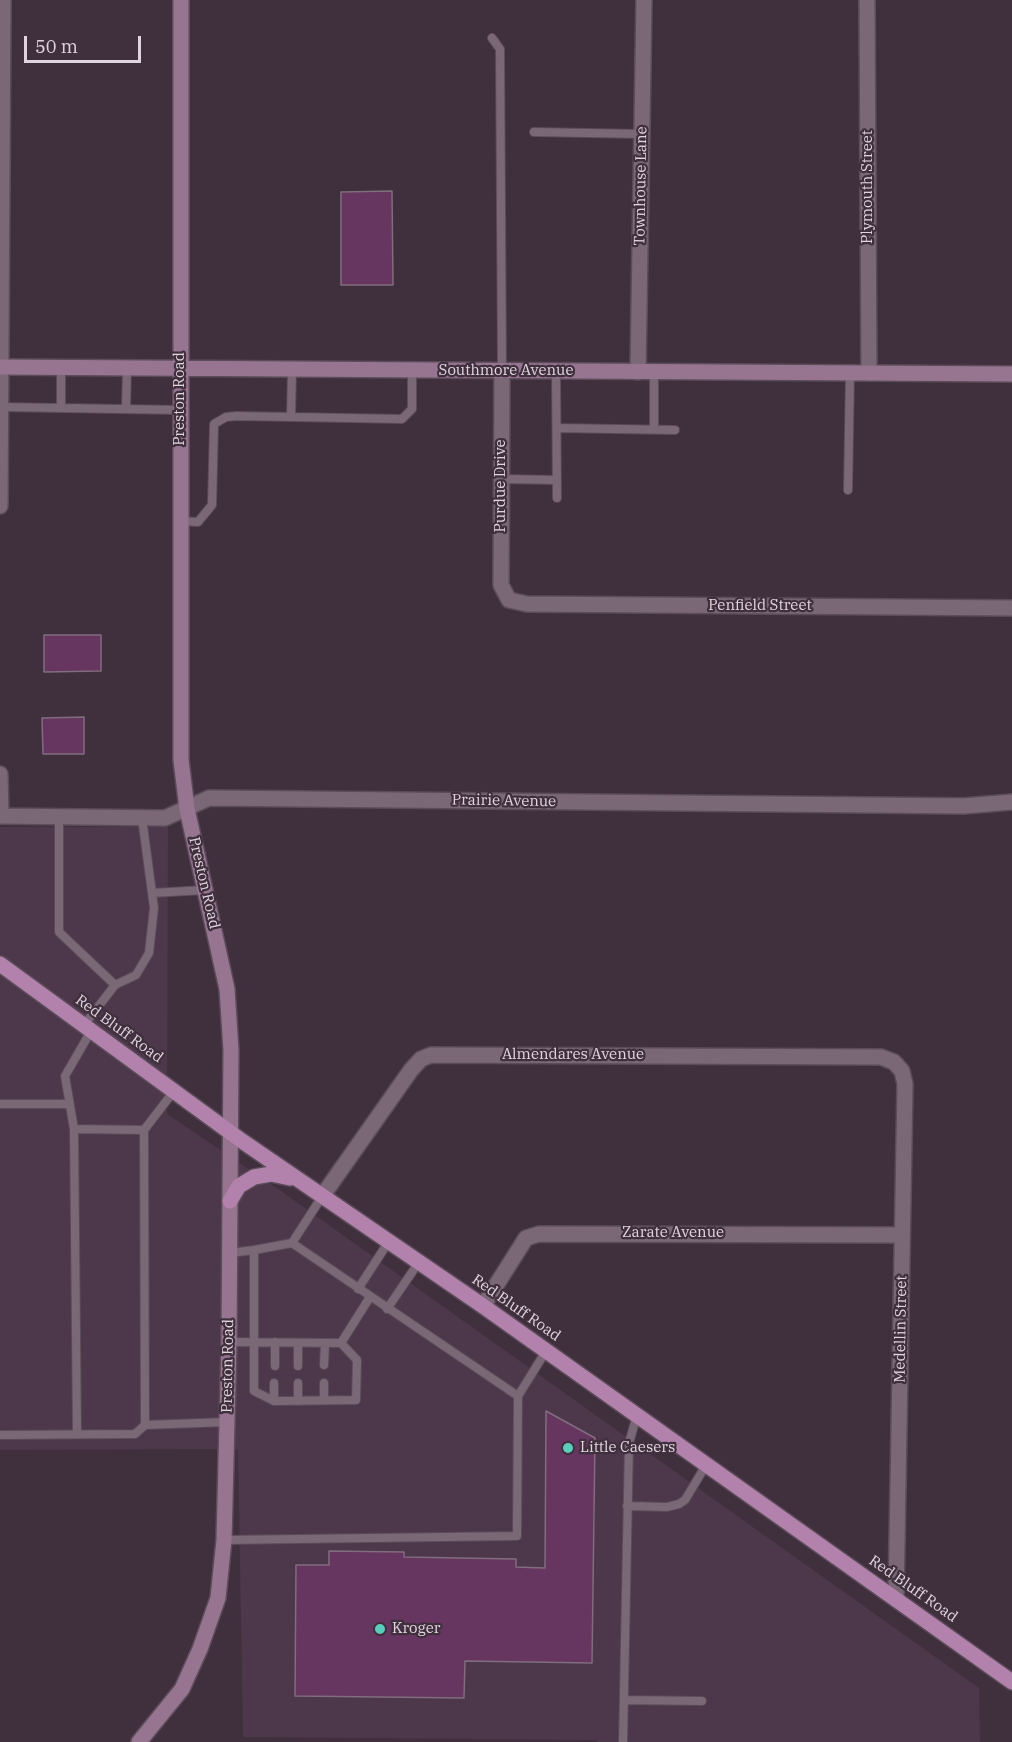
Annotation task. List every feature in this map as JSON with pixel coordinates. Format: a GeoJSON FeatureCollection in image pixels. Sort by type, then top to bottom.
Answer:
{"type":"FeatureCollection","features":[{"type":"Feature","properties":{"kind":"main road","name":"Preston Road"},"geometry":{"type":"LineString","coordinates":[[139,1742],[182,1689],[200,1649],[218,1598],[224,1540],[229,1342],[231,1050],[227,989],[187,809],[181,760],[181,0]]}},
{"type":"Feature","properties":{"kind":"main road","name":"Southmore Avenue"},"geometry":{"type":"LineString","coordinates":[[1,367],[1012,374]]}},
{"type":"Feature","properties":{"kind":"main road","name":"Red Bluff Road"},"geometry":{"type":"LineString","coordinates":[[2,970],[88,1028],[229,1131],[483,1306],[1012,1682]]}},
{"type":"Feature","properties":{"kind":"main road"},"geometry":{"type":"LineString","coordinates":[[230,1201],[239,1186],[254,1178],[271,1174],[300,1180]]}},
{"type":"Feature","properties":{"kind":"street"},"geometry":{"type":"LineString","coordinates":[[0,506],[3,0]]}},
{"type":"Feature","properties":{"kind":"street","name":"Townhouse Lane"},"geometry":{"type":"LineString","coordinates":[[644,0],[642,134],[646,372]]}},
{"type":"Feature","properties":{"kind":"street","name":"Plymouth Street"},"geometry":{"type":"LineString","coordinates":[[867,0],[869,374]]}},
{"type":"Feature","properties":{"kind":"street","name":"Purdue Drive"},"geometry":{"type":"LineString","coordinates":[[502,371],[501,585],[508,600]]}},
{"type":"Feature","properties":{"kind":"street","name":"Penfield Street"},"geometry":{"type":"LineString","coordinates":[[508,600],[527,604],[1012,608]]}},
{"type":"Feature","properties":{"kind":"street"},"geometry":{"type":"LineString","coordinates":[[0,774],[0,816]]}},
{"type":"Feature","properties":{"kind":"street","name":"Prairie Avenue"},"geometry":{"type":"LineString","coordinates":[[0,816],[165,818],[209,798],[964,806],[1012,802]]}},
{"type":"Feature","properties":{"kind":"street","name":"Almendares Avenue"},"geometry":{"type":"LineString","coordinates":[[323,1195],[411,1070],[421,1059],[431,1055],[881,1057],[894,1062]]}},
{"type":"Feature","properties":{"kind":"street","name":"Medellin Street"},"geometry":{"type":"LineString","coordinates":[[894,1062],[902,1071],[906,1084],[897,1599]]}},
{"type":"Feature","properties":{"kind":"street","name":"Zarate Avenue"},"geometry":{"type":"LineString","coordinates":[[483,1306],[526,1238],[539,1234],[902,1234]]}},
{"type":"Feature","properties":{"kind":"lane"},"geometry":{"type":"LineString","coordinates":[[492,38],[500,49],[502,371]]}},
{"type":"Feature","properties":{"kind":"lane"},"geometry":{"type":"LineString","coordinates":[[534,132],[642,134]]}},
{"type":"Feature","properties":{"kind":"lane"},"geometry":{"type":"LineString","coordinates":[[61,368],[61,408]]}},
{"type":"Feature","properties":{"kind":"lane"},"geometry":{"type":"LineString","coordinates":[[126,409],[127,368]]}},
{"type":"Feature","properties":{"kind":"lane"},"geometry":{"type":"LineString","coordinates":[[291,417],[292,369]]}},
{"type":"Feature","properties":{"kind":"lane"},"geometry":{"type":"LineString","coordinates":[[180,521],[198,522],[212,505],[214,424],[226,417],[237,416],[402,419],[412,409],[412,370]]}},
{"type":"Feature","properties":{"kind":"lane"},"geometry":{"type":"LineString","coordinates":[[556,371],[557,498]]}},
{"type":"Feature","properties":{"kind":"lane"},"geometry":{"type":"LineString","coordinates":[[646,372],[654,429]]}},
{"type":"Feature","properties":{"kind":"lane"},"geometry":{"type":"LineString","coordinates":[[848,490],[850,373]]}},
{"type":"Feature","properties":{"kind":"lane"},"geometry":{"type":"LineString","coordinates":[[1,407],[180,410]]}},
{"type":"Feature","properties":{"kind":"lane"},"geometry":{"type":"LineString","coordinates":[[556,428],[675,430]]}},
{"type":"Feature","properties":{"kind":"lane"},"geometry":{"type":"LineString","coordinates":[[502,479],[557,480]]}},
{"type":"Feature","properties":{"kind":"lane"},"geometry":{"type":"LineString","coordinates":[[59,816],[59,932],[115,985]]}},
{"type":"Feature","properties":{"kind":"lane"},"geometry":{"type":"LineString","coordinates":[[77,1434],[74,1129],[65,1076],[88,1028],[115,985],[136,975],[149,953],[154,908],[142,818]]}},
{"type":"Feature","properties":{"kind":"lane"},"geometry":{"type":"LineString","coordinates":[[152,893],[205,890]]}},
{"type":"Feature","properties":{"kind":"lane"},"geometry":{"type":"LineString","coordinates":[[145,1425],[144,1130],[174,1091]]}},
{"type":"Feature","properties":{"kind":"lane"},"geometry":{"type":"LineString","coordinates":[[0,1104],[69,1104]]}},
{"type":"Feature","properties":{"kind":"lane"},"geometry":{"type":"LineString","coordinates":[[74,1129],[144,1130]]}},
{"type":"Feature","properties":{"kind":"lane"},"geometry":{"type":"LineString","coordinates":[[292,1243],[323,1195]]}},
{"type":"Feature","properties":{"kind":"lane"},"geometry":{"type":"LineString","coordinates":[[358,1289],[389,1241]]}},
{"type":"Feature","properties":{"kind":"lane"},"geometry":{"type":"LineString","coordinates":[[230,1253],[292,1243],[370,1298],[518,1396]]}},
{"type":"Feature","properties":{"kind":"lane"},"geometry":{"type":"LineString","coordinates":[[229,1342],[254,1342],[275,1342],[298,1342],[341,1343],[357,1360],[356,1400],[274,1401],[254,1391],[254,1342],[254,1250]]}},
{"type":"Feature","properties":{"kind":"lane"},"geometry":{"type":"LineString","coordinates":[[387,1309],[419,1262]]}},
{"type":"Feature","properties":{"kind":"lane"},"geometry":{"type":"LineString","coordinates":[[341,1343],[370,1298]]}},
{"type":"Feature","properties":{"kind":"lane"},"geometry":{"type":"LineString","coordinates":[[274,1366],[275,1342]]}},
{"type":"Feature","properties":{"kind":"lane"},"geometry":{"type":"LineString","coordinates":[[298,1342],[298,1366]]}},
{"type":"Feature","properties":{"kind":"lane"},"geometry":{"type":"LineString","coordinates":[[324,1365],[325,1343]]}},
{"type":"Feature","properties":{"kind":"lane"},"geometry":{"type":"LineString","coordinates":[[224,1540],[517,1536],[518,1396],[546,1351]]}},
{"type":"Feature","properties":{"kind":"lane"},"geometry":{"type":"LineString","coordinates":[[274,1383],[274,1401]]}},
{"type":"Feature","properties":{"kind":"lane"},"geometry":{"type":"LineString","coordinates":[[298,1383],[298,1401]]}},
{"type":"Feature","properties":{"kind":"lane"},"geometry":{"type":"LineString","coordinates":[[324,1383],[324,1400]]}},
{"type":"Feature","properties":{"kind":"lane"},"geometry":{"type":"LineString","coordinates":[[623,1742],[629,1443],[637,1415]]}},
{"type":"Feature","properties":{"kind":"lane"},"geometry":{"type":"LineString","coordinates":[[0,1435],[135,1434],[145,1425],[227,1422]]}},
{"type":"Feature","properties":{"kind":"lane"},"geometry":{"type":"LineString","coordinates":[[627,1506],[667,1507],[679,1504],[685,1500],[706,1465]]}},
{"type":"Feature","properties":{"kind":"lane"},"geometry":{"type":"LineString","coordinates":[[624,1700],[702,1701]]}},
{"type":"Feature","properties":{"kind":"shaded area"},"geometry":{"type":"Polygon","coordinates":[[[0,827],[168,827],[167,1114],[281,1191],[979,1688],[980,1742],[597,1742],[597,1740],[243,1737],[238,1449],[0,1450],[0,827]]]}},
{"type":"Feature","properties":{"kind":"building"},"geometry":{"type":"Polygon","coordinates":[[[392,191],[393,285],[341,285],[341,192],[392,191]]]}},
{"type":"Feature","properties":{"kind":"building"},"geometry":{"type":"Polygon","coordinates":[[[44,635],[101,635],[101,671],[44,672],[44,635]]]}},
{"type":"Feature","properties":{"kind":"building"},"geometry":{"type":"Polygon","coordinates":[[[84,717],[84,754],[43,754],[42,718],[84,717]]]}},
{"type":"Feature","properties":{"kind":"building"},"geometry":{"type":"Polygon","coordinates":[[[546,1411],[595,1438],[592,1663],[465,1661],[464,1698],[295,1696],[296,1565],[329,1565],[329,1551],[404,1552],[404,1557],[516,1559],[516,1567],[545,1568],[546,1411]]]}},
{"type":"Feature","properties":{"kind":"place","name":"Little Caesers"},"geometry":{"type":"Point","coordinates":[568,1448]}},
{"type":"Feature","properties":{"kind":"place","name":"Kroger"},"geometry":{"type":"Point","coordinates":[380,1629]}}]}
